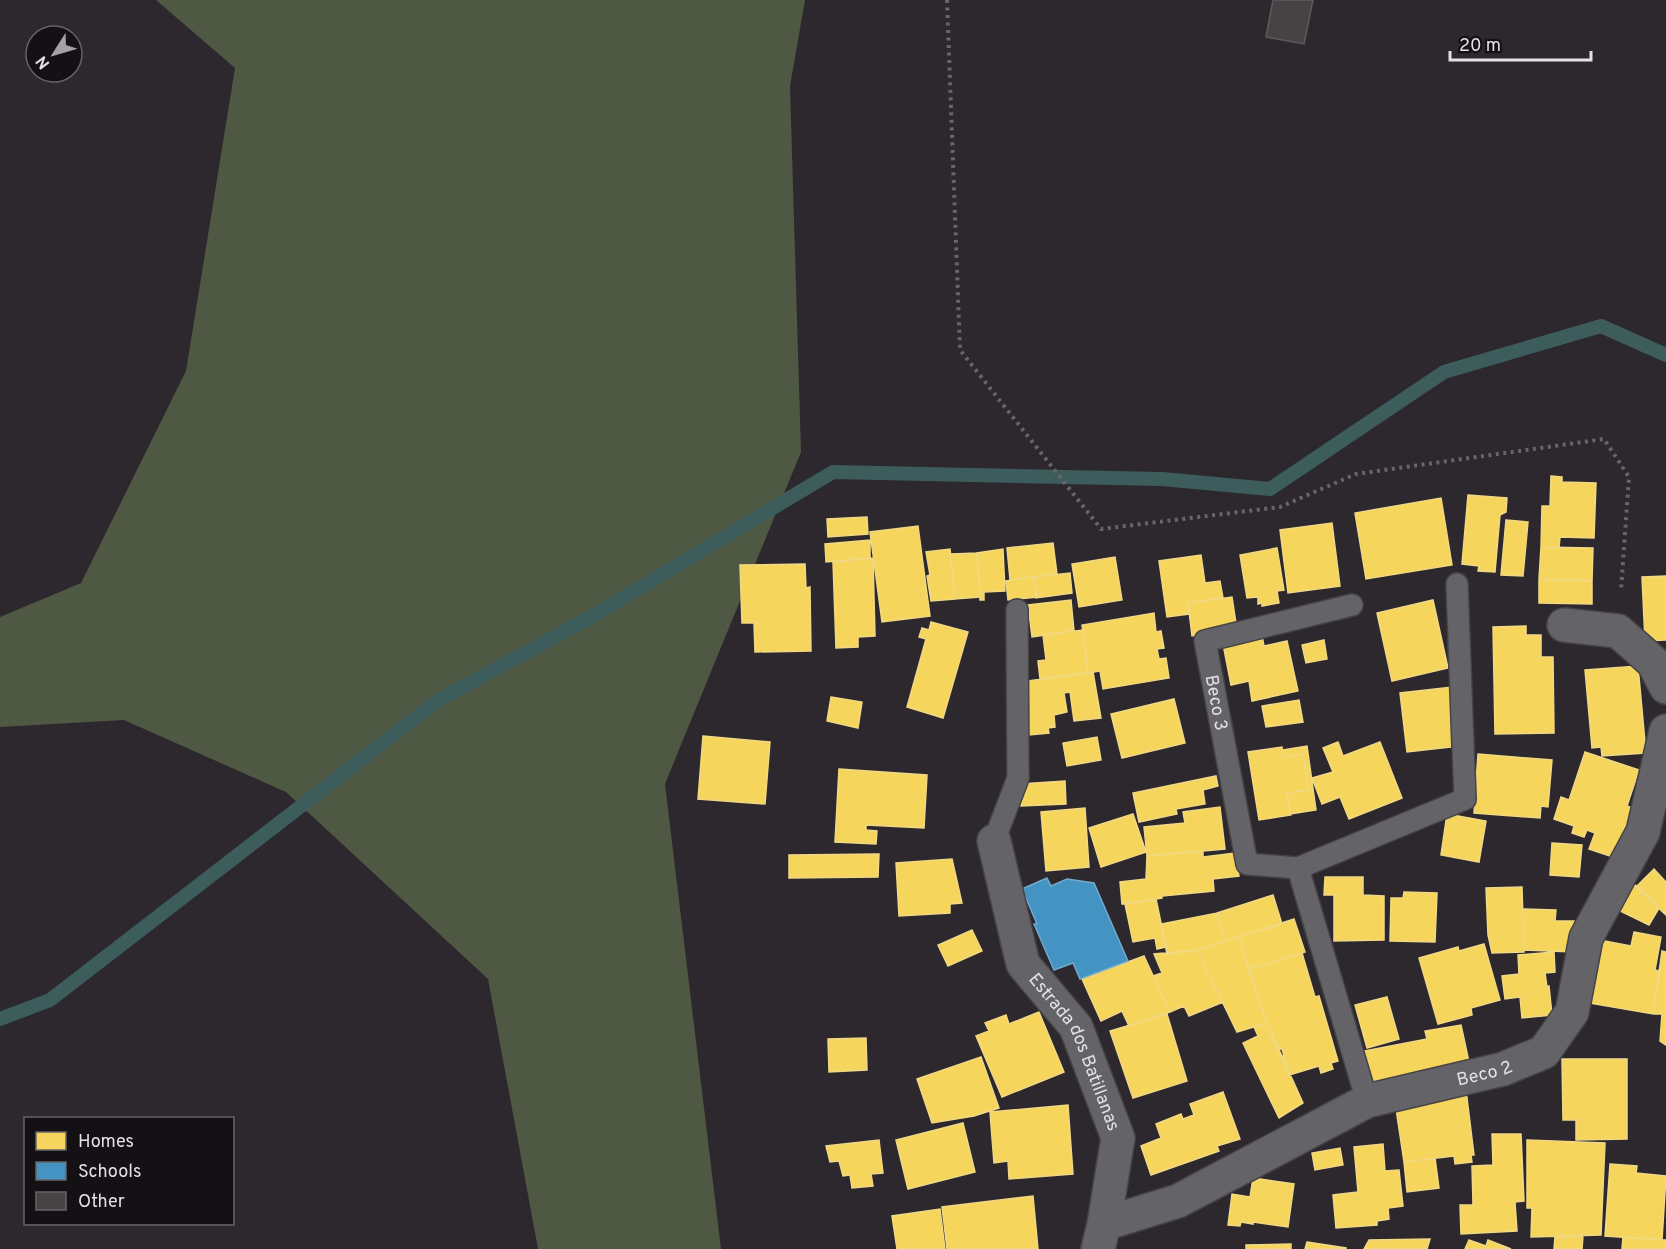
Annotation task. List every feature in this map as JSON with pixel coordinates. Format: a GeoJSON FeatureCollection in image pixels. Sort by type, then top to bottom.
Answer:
{"type":"FeatureCollection","features":[{"type":"Feature","properties":{"kind":"street"},"geometry":{"type":"LineString","coordinates":[[1564,625],[1618,631],[1653,662],[1666,687]]}},
{"type":"Feature","properties":{"kind":"street","name":"Beco 2"},"geometry":{"type":"LineString","coordinates":[[1101,1237],[1178,1202],[1366,1101],[1503,1069],[1544,1052],[1572,1012],[1586,938],[1643,832],[1666,731]]}},
{"type":"Feature","properties":{"kind":"street","name":"Estrada dos Batillanas"},"geometry":{"type":"LineString","coordinates":[[994,840],[1023,964],[1076,1027],[1118,1138],[1101,1237]]}},
{"type":"Feature","properties":{"kind":"lane","name":"Beco 3"},"geometry":{"type":"LineString","coordinates":[[1352,605],[1205,642],[1247,864],[1298,868],[1465,799],[1457,584]]}},
{"type":"Feature","properties":{"kind":"lane","name":"Estrada dos Batillanas"},"geometry":{"type":"LineString","coordinates":[[994,840],[1018,778],[1017,610]]}},
{"type":"Feature","properties":{"kind":"lane"},"geometry":{"type":"LineString","coordinates":[[1298,868],[1366,1101]]}},
{"type":"Feature","properties":{"kind":"path"},"geometry":{"type":"LineString","coordinates":[[947,0],[960,350],[1101,529],[1280,507],[1356,474],[1604,439],[1629,477],[1618,631]]}},
{"type":"Feature","properties":{"kind":"green space"},"geometry":{"type":"Polygon","coordinates":[[[156,0],[805,0],[790,86],[801,452],[665,784],[721,1249],[538,1249],[488,979],[286,792],[124,720],[0,727],[0,617],[81,583],[186,371],[235,68],[156,0]]]}},
{"type":"Feature","properties":{"kind":"building: Homes"},"geometry":{"type":"Polygon","coordinates":[[[1551,476],[1562,477],[1562,482],[1596,483],[1594,538],[1560,537],[1559,548],[1541,547],[1542,506],[1550,506],[1551,476]]]}},
{"type":"Feature","properties":{"kind":"building: Homes"},"geometry":{"type":"Polygon","coordinates":[[[1468,495],[1507,498],[1506,512],[1500,515],[1495,572],[1478,571],[1479,566],[1462,564],[1468,495]]]}},
{"type":"Feature","properties":{"kind":"building: Homes"},"geometry":{"type":"Polygon","coordinates":[[[1441,498],[1452,565],[1366,579],[1355,513],[1441,498]]]}},
{"type":"Feature","properties":{"kind":"building: Homes"},"geometry":{"type":"Polygon","coordinates":[[[867,517],[868,534],[828,537],[827,519],[867,517]]]}},
{"type":"Feature","properties":{"kind":"building: Homes"},"geometry":{"type":"Polygon","coordinates":[[[1506,520],[1528,522],[1523,576],[1501,575],[1506,520]]]}},
{"type":"Feature","properties":{"kind":"building: Homes"},"geometry":{"type":"Polygon","coordinates":[[[1332,523],[1340,586],[1288,593],[1280,530],[1332,523]]]}},
{"type":"Feature","properties":{"kind":"building: Homes"},"geometry":{"type":"Polygon","coordinates":[[[918,526],[930,616],[882,622],[870,532],[918,526]]]}},
{"type":"Feature","properties":{"kind":"building: Homes"},"geometry":{"type":"Polygon","coordinates":[[[870,540],[870,558],[826,562],[825,544],[870,540]]]}},
{"type":"Feature","properties":{"kind":"building: Homes"},"geometry":{"type":"Polygon","coordinates":[[[1053,543],[1057,574],[1010,580],[1007,548],[1053,543]]]}},
{"type":"Feature","properties":{"kind":"building: Homes"},"geometry":{"type":"Polygon","coordinates":[[[1541,547],[1593,548],[1592,581],[1539,579],[1541,547]]]}},
{"type":"Feature","properties":{"kind":"building: Homes"},"geometry":{"type":"Polygon","coordinates":[[[1277,548],[1284,590],[1277,591],[1279,603],[1262,606],[1262,603],[1258,604],[1258,597],[1247,598],[1240,555],[1277,548]]]}},
{"type":"Feature","properties":{"kind":"building: Homes"},"geometry":{"type":"Polygon","coordinates":[[[950,549],[955,599],[931,601],[926,552],[950,549]]]}},
{"type":"Feature","properties":{"kind":"building: Homes"},"geometry":{"type":"Polygon","coordinates":[[[1003,549],[1005,591],[984,592],[984,600],[980,600],[977,553],[1003,549]]]}},
{"type":"Feature","properties":{"kind":"building: Homes"},"geometry":{"type":"Polygon","coordinates":[[[977,553],[980,597],[955,599],[951,554],[977,553]]]}},
{"type":"Feature","properties":{"kind":"building: Homes"},"geometry":{"type":"Polygon","coordinates":[[[1201,555],[1205,583],[1220,581],[1223,598],[1188,603],[1189,614],[1167,617],[1159,561],[1201,555]]]}},
{"type":"Feature","properties":{"kind":"building: Homes"},"geometry":{"type":"Polygon","coordinates":[[[1115,557],[1122,600],[1079,607],[1072,564],[1115,557]]]}},
{"type":"Feature","properties":{"kind":"building: Homes"},"geometry":{"type":"Polygon","coordinates":[[[873,558],[875,636],[858,637],[858,647],[836,648],[833,562],[873,558]]]}},
{"type":"Feature","properties":{"kind":"building: Homes"},"geometry":{"type":"Polygon","coordinates":[[[805,564],[806,588],[810,587],[811,651],[755,652],[754,623],[742,623],[740,565],[805,564]]]}},
{"type":"Feature","properties":{"kind":"building: Homes"},"geometry":{"type":"Polygon","coordinates":[[[1070,573],[1072,593],[1036,598],[1034,577],[1070,573]]]}},
{"type":"Feature","properties":{"kind":"building: Homes"},"geometry":{"type":"Polygon","coordinates":[[[1666,576],[1666,640],[1645,641],[1642,577],[1666,576]]]}},
{"type":"Feature","properties":{"kind":"building: Homes"},"geometry":{"type":"Polygon","coordinates":[[[1034,577],[1037,597],[1008,600],[1006,581],[1034,577]]]}},
{"type":"Feature","properties":{"kind":"building: Homes"},"geometry":{"type":"Polygon","coordinates":[[[1539,579],[1592,581],[1592,604],[1539,603],[1539,579]]]}},
{"type":"Feature","properties":{"kind":"building: Homes"},"geometry":{"type":"Polygon","coordinates":[[[1232,597],[1237,630],[1192,636],[1188,603],[1232,597]]]}},
{"type":"Feature","properties":{"kind":"building: Homes"},"geometry":{"type":"Polygon","coordinates":[[[1071,600],[1074,631],[1032,637],[1028,605],[1071,600]]]}},
{"type":"Feature","properties":{"kind":"building: Homes"},"geometry":{"type":"Polygon","coordinates":[[[1433,600],[1448,668],[1392,681],[1377,613],[1433,600]]]}},
{"type":"Feature","properties":{"kind":"building: Homes"},"geometry":{"type":"Polygon","coordinates":[[[1154,613],[1156,632],[1161,631],[1164,648],[1157,649],[1159,659],[1166,658],[1169,678],[1103,689],[1100,671],[1088,673],[1082,625],[1154,613]]]}},
{"type":"Feature","properties":{"kind":"building: Homes"},"geometry":{"type":"Polygon","coordinates":[[[931,622],[968,632],[943,718],[907,707],[926,639],[919,637],[922,628],[929,630],[931,622]]]}},
{"type":"Feature","properties":{"kind":"building: Homes"},"geometry":{"type":"Polygon","coordinates":[[[1526,626],[1526,635],[1541,635],[1541,657],[1553,657],[1554,733],[1495,734],[1493,627],[1526,626]]]}},
{"type":"Feature","properties":{"kind":"building: Homes"},"geometry":{"type":"Polygon","coordinates":[[[1083,630],[1088,673],[1040,679],[1038,661],[1046,660],[1043,635],[1083,630]]]}},
{"type":"Feature","properties":{"kind":"building: Homes"},"geometry":{"type":"Polygon","coordinates":[[[1262,636],[1264,646],[1287,641],[1298,691],[1252,701],[1249,681],[1231,685],[1223,644],[1262,636]]]}},
{"type":"Feature","properties":{"kind":"building: Homes"},"geometry":{"type":"Polygon","coordinates":[[[1324,640],[1327,659],[1306,663],[1302,645],[1324,640]]]}},
{"type":"Feature","properties":{"kind":"building: Homes"},"geometry":{"type":"Polygon","coordinates":[[[1638,666],[1646,753],[1602,756],[1601,747],[1592,748],[1585,670],[1638,666]]]}},
{"type":"Feature","properties":{"kind":"building: Homes"},"geometry":{"type":"Polygon","coordinates":[[[1093,672],[1101,718],[1074,721],[1070,692],[1064,693],[1067,712],[1054,715],[1055,727],[1048,728],[1049,733],[1029,735],[1021,682],[1093,672]]]}},
{"type":"Feature","properties":{"kind":"building: Homes"},"geometry":{"type":"Polygon","coordinates":[[[1452,687],[1459,746],[1407,752],[1400,693],[1452,687]]]}},
{"type":"Feature","properties":{"kind":"building: Homes"},"geometry":{"type":"Polygon","coordinates":[[[831,697],[862,702],[858,728],[827,721],[831,697]]]}},
{"type":"Feature","properties":{"kind":"building: Homes"},"geometry":{"type":"Polygon","coordinates":[[[1174,699],[1185,743],[1122,758],[1111,714],[1174,699]]]}},
{"type":"Feature","properties":{"kind":"building: Homes"},"geometry":{"type":"Polygon","coordinates":[[[1299,700],[1303,722],[1266,727],[1262,706],[1299,700]]]}},
{"type":"Feature","properties":{"kind":"building: Homes"},"geometry":{"type":"Polygon","coordinates":[[[703,736],[770,742],[765,804],[698,799],[703,736]]]}},
{"type":"Feature","properties":{"kind":"building: Homes"},"geometry":{"type":"Polygon","coordinates":[[[1097,737],[1101,760],[1067,766],[1063,743],[1097,737]]]}},
{"type":"Feature","properties":{"kind":"building: Homes"},"geometry":{"type":"Polygon","coordinates":[[[1338,742],[1343,756],[1380,742],[1402,798],[1349,819],[1340,797],[1322,804],[1312,778],[1333,772],[1323,748],[1338,742]]]}},
{"type":"Feature","properties":{"kind":"building: Homes"},"geometry":{"type":"Polygon","coordinates":[[[1307,746],[1316,810],[1291,814],[1287,793],[1308,790],[1303,754],[1283,757],[1282,750],[1307,746]]]}},
{"type":"Feature","properties":{"kind":"building: Homes"},"geometry":{"type":"Polygon","coordinates":[[[1282,747],[1283,757],[1303,754],[1308,790],[1287,793],[1291,815],[1259,820],[1248,752],[1282,747]]]}},
{"type":"Feature","properties":{"kind":"building: Homes"},"geometry":{"type":"Polygon","coordinates":[[[1585,752],[1639,770],[1627,806],[1633,808],[1616,858],[1589,849],[1595,833],[1587,830],[1584,837],[1572,833],[1574,826],[1554,819],[1561,797],[1569,800],[1585,752]]]}},
{"type":"Feature","properties":{"kind":"building: Homes"},"geometry":{"type":"Polygon","coordinates":[[[1478,754],[1552,760],[1548,807],[1541,806],[1540,818],[1474,813],[1478,754]]]}},
{"type":"Feature","properties":{"kind":"building: Homes"},"geometry":{"type":"Polygon","coordinates":[[[839,769],[927,775],[924,828],[866,825],[866,830],[877,831],[876,844],[835,842],[839,769]]]}},
{"type":"Feature","properties":{"kind":"building: Homes"},"geometry":{"type":"Polygon","coordinates":[[[1216,776],[1218,786],[1203,790],[1205,804],[1176,809],[1177,814],[1139,822],[1133,793],[1216,776]]]}},
{"type":"Feature","properties":{"kind":"building: Homes"},"geometry":{"type":"Polygon","coordinates":[[[1065,781],[1066,804],[1021,806],[1020,784],[1065,781]]]}},
{"type":"Feature","properties":{"kind":"building: Homes"},"geometry":{"type":"Polygon","coordinates":[[[1220,807],[1225,849],[1147,856],[1144,827],[1185,823],[1183,812],[1220,807]]]}},
{"type":"Feature","properties":{"kind":"building: Homes"},"geometry":{"type":"Polygon","coordinates":[[[1085,808],[1089,867],[1046,871],[1041,812],[1085,808]]]}},
{"type":"Feature","properties":{"kind":"building: Homes"},"geometry":{"type":"Polygon","coordinates":[[[1133,814],[1146,852],[1101,867],[1089,828],[1133,814]]]}},
{"type":"Feature","properties":{"kind":"building: Homes"},"geometry":{"type":"Polygon","coordinates":[[[1447,814],[1486,821],[1479,862],[1441,855],[1447,814]]]}},
{"type":"Feature","properties":{"kind":"building: Homes"},"geometry":{"type":"Polygon","coordinates":[[[1552,843],[1582,845],[1579,877],[1550,875],[1552,843]]]}},
{"type":"Feature","properties":{"kind":"building: Homes"},"geometry":{"type":"Polygon","coordinates":[[[1203,851],[1203,857],[1235,853],[1239,876],[1213,879],[1214,891],[1162,896],[1162,898],[1122,904],[1120,882],[1146,879],[1147,856],[1203,851]]]}},
{"type":"Feature","properties":{"kind":"building: Homes"},"geometry":{"type":"Polygon","coordinates":[[[879,854],[878,877],[789,878],[789,855],[879,854]]]}},
{"type":"Feature","properties":{"kind":"building: Homes"},"geometry":{"type":"Polygon","coordinates":[[[952,859],[962,903],[950,904],[950,913],[899,916],[896,863],[952,859]]]}},
{"type":"Feature","properties":{"kind":"building: Homes"},"geometry":{"type":"Polygon","coordinates":[[[1654,869],[1666,882],[1666,915],[1636,887],[1654,869]]]}},
{"type":"Feature","properties":{"kind":"building: Homes"},"geometry":{"type":"Polygon","coordinates":[[[1325,877],[1363,877],[1363,895],[1384,896],[1384,940],[1334,941],[1334,895],[1324,895],[1325,877]]]}},
{"type":"Feature","properties":{"kind":"building: Homes"},"geometry":{"type":"Polygon","coordinates":[[[1630,882],[1640,888],[1659,908],[1649,925],[1616,909],[1630,882]]]}},
{"type":"Feature","properties":{"kind":"building: Homes"},"geometry":{"type":"Polygon","coordinates":[[[1522,887],[1524,952],[1492,953],[1488,935],[1486,888],[1522,887]]]}},
{"type":"Feature","properties":{"kind":"building: Homes"},"geometry":{"type":"Polygon","coordinates":[[[1404,892],[1437,893],[1435,942],[1390,941],[1391,898],[1403,898],[1404,892]]]}},
{"type":"Feature","properties":{"kind":"building: Homes"},"geometry":{"type":"Polygon","coordinates":[[[1273,895],[1282,924],[1226,941],[1217,913],[1273,895]]]}},
{"type":"Feature","properties":{"kind":"building: Homes"},"geometry":{"type":"Polygon","coordinates":[[[1156,899],[1166,947],[1157,949],[1155,938],[1133,942],[1125,904],[1156,899]]]}},
{"type":"Feature","properties":{"kind":"building: Homes"},"geometry":{"type":"Polygon","coordinates":[[[1523,909],[1556,910],[1555,921],[1574,921],[1573,952],[1524,950],[1523,909]]]}},
{"type":"Feature","properties":{"kind":"building: Homes"},"geometry":{"type":"Polygon","coordinates":[[[1217,913],[1226,941],[1197,950],[1167,954],[1161,924],[1217,913]]]}},
{"type":"Feature","properties":{"kind":"building: Homes"},"geometry":{"type":"Polygon","coordinates":[[[1294,919],[1305,952],[1249,969],[1239,937],[1294,919]]]}},
{"type":"Feature","properties":{"kind":"building: Homes"},"geometry":{"type":"Polygon","coordinates":[[[972,930],[982,951],[948,966],[938,945],[972,930]]]}},
{"type":"Feature","properties":{"kind":"building: Homes"},"geometry":{"type":"Polygon","coordinates":[[[1634,932],[1661,937],[1655,970],[1660,971],[1653,1014],[1589,1003],[1599,940],[1631,946],[1634,932]]]}},
{"type":"Feature","properties":{"kind":"building: Homes"},"geometry":{"type":"Polygon","coordinates":[[[1239,937],[1267,1023],[1237,1032],[1197,950],[1239,937]]]}},
{"type":"Feature","properties":{"kind":"building: Homes"},"geometry":{"type":"Polygon","coordinates":[[[1484,944],[1500,1000],[1471,1008],[1472,1015],[1438,1024],[1419,958],[1458,947],[1459,951],[1484,944]]]}},
{"type":"Feature","properties":{"kind":"building: Homes"},"geometry":{"type":"Polygon","coordinates":[[[1197,950],[1223,1002],[1189,1016],[1184,1006],[1170,1012],[1153,976],[1162,973],[1154,954],[1197,950]]]}},
{"type":"Feature","properties":{"kind":"building: Homes"},"geometry":{"type":"Polygon","coordinates":[[[1662,951],[1666,952],[1666,1045],[1660,1041],[1662,1014],[1653,1014],[1662,951]]]}},
{"type":"Feature","properties":{"kind":"building: Homes"},"geometry":{"type":"Polygon","coordinates":[[[1554,952],[1555,972],[1545,973],[1547,987],[1549,986],[1552,1015],[1522,1018],[1520,997],[1505,999],[1502,976],[1519,974],[1518,955],[1554,952]]]}},
{"type":"Feature","properties":{"kind":"building: Homes"},"geometry":{"type":"Polygon","coordinates":[[[1302,953],[1315,997],[1319,996],[1338,1061],[1331,1063],[1333,1069],[1321,1073],[1319,1066],[1289,1075],[1281,1056],[1284,1056],[1282,1049],[1277,1049],[1249,969],[1302,953]]]}},
{"type":"Feature","properties":{"kind":"building: Homes"},"geometry":{"type":"Polygon","coordinates":[[[1144,956],[1170,1012],[1129,1026],[1122,1011],[1101,1021],[1082,979],[1144,956]]]}},
{"type":"Feature","properties":{"kind":"building: Homes"},"geometry":{"type":"Polygon","coordinates":[[[1387,997],[1399,1039],[1367,1048],[1355,1005],[1387,997]]]}},
{"type":"Feature","properties":{"kind":"building: Homes"},"geometry":{"type":"Polygon","coordinates":[[[1039,1012],[1064,1072],[1002,1097],[976,1036],[989,1031],[985,1023],[1006,1015],[1009,1024],[1039,1012]]]}},
{"type":"Feature","properties":{"kind":"building: Homes"},"geometry":{"type":"Polygon","coordinates":[[[1167,1014],[1187,1081],[1133,1098],[1110,1031],[1167,1014]]]}},
{"type":"Feature","properties":{"kind":"building: Homes"},"geometry":{"type":"Polygon","coordinates":[[[1267,1023],[1303,1103],[1279,1118],[1243,1043],[1258,1036],[1254,1027],[1267,1023]]]}},
{"type":"Feature","properties":{"kind":"building: Homes"},"geometry":{"type":"Polygon","coordinates":[[[1461,1025],[1469,1062],[1371,1082],[1364,1051],[1427,1039],[1425,1031],[1461,1025]]]}},
{"type":"Feature","properties":{"kind":"building: Homes"},"geometry":{"type":"Polygon","coordinates":[[[866,1038],[867,1070],[829,1072],[828,1039],[866,1038]]]}},
{"type":"Feature","properties":{"kind":"building: Homes"},"geometry":{"type":"Polygon","coordinates":[[[981,1057],[999,1108],[974,1116],[932,1123],[917,1079],[981,1057]]]}},
{"type":"Feature","properties":{"kind":"building: Homes"},"geometry":{"type":"Polygon","coordinates":[[[1562,1059],[1627,1059],[1627,1139],[1576,1140],[1576,1120],[1563,1120],[1562,1059]]]}},
{"type":"Feature","properties":{"kind":"building: Homes"},"geometry":{"type":"Polygon","coordinates":[[[1466,1090],[1474,1155],[1471,1155],[1472,1162],[1455,1164],[1454,1156],[1404,1162],[1395,1102],[1466,1090]]]}},
{"type":"Feature","properties":{"kind":"building: Homes"},"geometry":{"type":"Polygon","coordinates":[[[1223,1092],[1240,1139],[1217,1146],[1219,1151],[1151,1175],[1141,1146],[1161,1138],[1156,1124],[1181,1114],[1183,1119],[1194,1115],[1190,1104],[1223,1092]]]}},
{"type":"Feature","properties":{"kind":"building: Homes"},"geometry":{"type":"Polygon","coordinates":[[[1068,1105],[1073,1174],[1009,1179],[1008,1161],[994,1163],[990,1112],[1068,1105]]]}},
{"type":"Feature","properties":{"kind":"building: Homes"},"geometry":{"type":"Polygon","coordinates":[[[963,1123],[975,1172],[908,1189],[896,1140],[963,1123]]]}},
{"type":"Feature","properties":{"kind":"building: Homes"},"geometry":{"type":"Polygon","coordinates":[[[1492,1134],[1521,1134],[1524,1201],[1515,1202],[1517,1231],[1461,1234],[1460,1205],[1473,1205],[1472,1166],[1493,1165],[1492,1134]]]}},
{"type":"Feature","properties":{"kind":"building: Homes"},"geometry":{"type":"Polygon","coordinates":[[[879,1140],[883,1173],[871,1174],[873,1186],[852,1188],[850,1175],[843,1176],[839,1161],[830,1162],[826,1146],[879,1140]]]}},
{"type":"Feature","properties":{"kind":"building: Homes"},"geometry":{"type":"Polygon","coordinates":[[[1527,1140],[1605,1143],[1601,1235],[1531,1237],[1532,1208],[1527,1208],[1527,1140]]]}},
{"type":"Feature","properties":{"kind":"building: Homes"},"geometry":{"type":"Polygon","coordinates":[[[1383,1144],[1385,1171],[1399,1170],[1403,1206],[1388,1208],[1389,1219],[1377,1221],[1377,1225],[1336,1228],[1333,1195],[1358,1192],[1354,1147],[1383,1144]]]}},
{"type":"Feature","properties":{"kind":"building: Homes"},"geometry":{"type":"Polygon","coordinates":[[[1340,1148],[1343,1165],[1315,1170],[1312,1153],[1340,1148]]]}},
{"type":"Feature","properties":{"kind":"building: Homes"},"geometry":{"type":"Polygon","coordinates":[[[1435,1158],[1439,1188],[1407,1192],[1404,1162],[1435,1158]]]}},
{"type":"Feature","properties":{"kind":"building: Homes"},"geometry":{"type":"Polygon","coordinates":[[[1610,1164],[1637,1166],[1636,1173],[1666,1176],[1662,1240],[1605,1236],[1610,1164]]]}},
{"type":"Feature","properties":{"kind":"building: Homes"},"geometry":{"type":"Polygon","coordinates":[[[1253,1178],[1294,1184],[1288,1227],[1253,1222],[1253,1224],[1241,1222],[1240,1226],[1228,1225],[1232,1194],[1250,1197],[1253,1178]]]}},
{"type":"Feature","properties":{"kind":"building: Homes"},"geometry":{"type":"Polygon","coordinates":[[[1033,1196],[1038,1249],[947,1249],[942,1207],[1033,1196]]]}},
{"type":"Feature","properties":{"kind":"building: Homes"},"geometry":{"type":"Polygon","coordinates":[[[940,1209],[945,1249],[897,1249],[892,1216],[940,1209]]]}},
{"type":"Feature","properties":{"kind":"building: Homes"},"geometry":{"type":"Polygon","coordinates":[[[1583,1236],[1582,1249],[1554,1249],[1555,1237],[1583,1236]]]}},
{"type":"Feature","properties":{"kind":"building: Homes"},"geometry":{"type":"Polygon","coordinates":[[[1623,1237],[1666,1240],[1666,1249],[1622,1249],[1623,1237]]]}},
{"type":"Feature","properties":{"kind":"building: Homes"},"geometry":{"type":"Polygon","coordinates":[[[1430,1239],[1427,1249],[1364,1249],[1369,1240],[1430,1239]]]}},
{"type":"Feature","properties":{"kind":"building: Homes"},"geometry":{"type":"Polygon","coordinates":[[[1469,1240],[1486,1246],[1488,1240],[1511,1249],[1465,1249],[1469,1240]]]}},
{"type":"Feature","properties":{"kind":"building: Homes"},"geometry":{"type":"Polygon","coordinates":[[[1307,1242],[1346,1248],[1346,1249],[1305,1249],[1307,1242]]]}},
{"type":"Feature","properties":{"kind":"building: Homes"},"geometry":{"type":"Polygon","coordinates":[[[1291,1244],[1291,1249],[1246,1249],[1246,1245],[1291,1244]]]}},
{"type":"Feature","properties":{"kind":"building: Schools"},"geometry":{"type":"Polygon","coordinates":[[[1047,878],[1051,886],[1067,879],[1094,883],[1128,961],[1080,979],[1073,963],[1054,970],[1022,889],[1047,878]]]}},
{"type":"Feature","properties":{"kind":"building: Other"},"geometry":{"type":"Polygon","coordinates":[[[1273,0],[1313,0],[1304,44],[1266,37],[1273,0]]]}},
{"type":"Feature","properties":{"kind":"waterway"},"geometry":{"type":"LineString","coordinates":[[0,1019],[50,1000],[437,701],[589,618],[833,472],[1162,479],[1270,489],[1444,372],[1601,326],[1666,355]]}}]}
